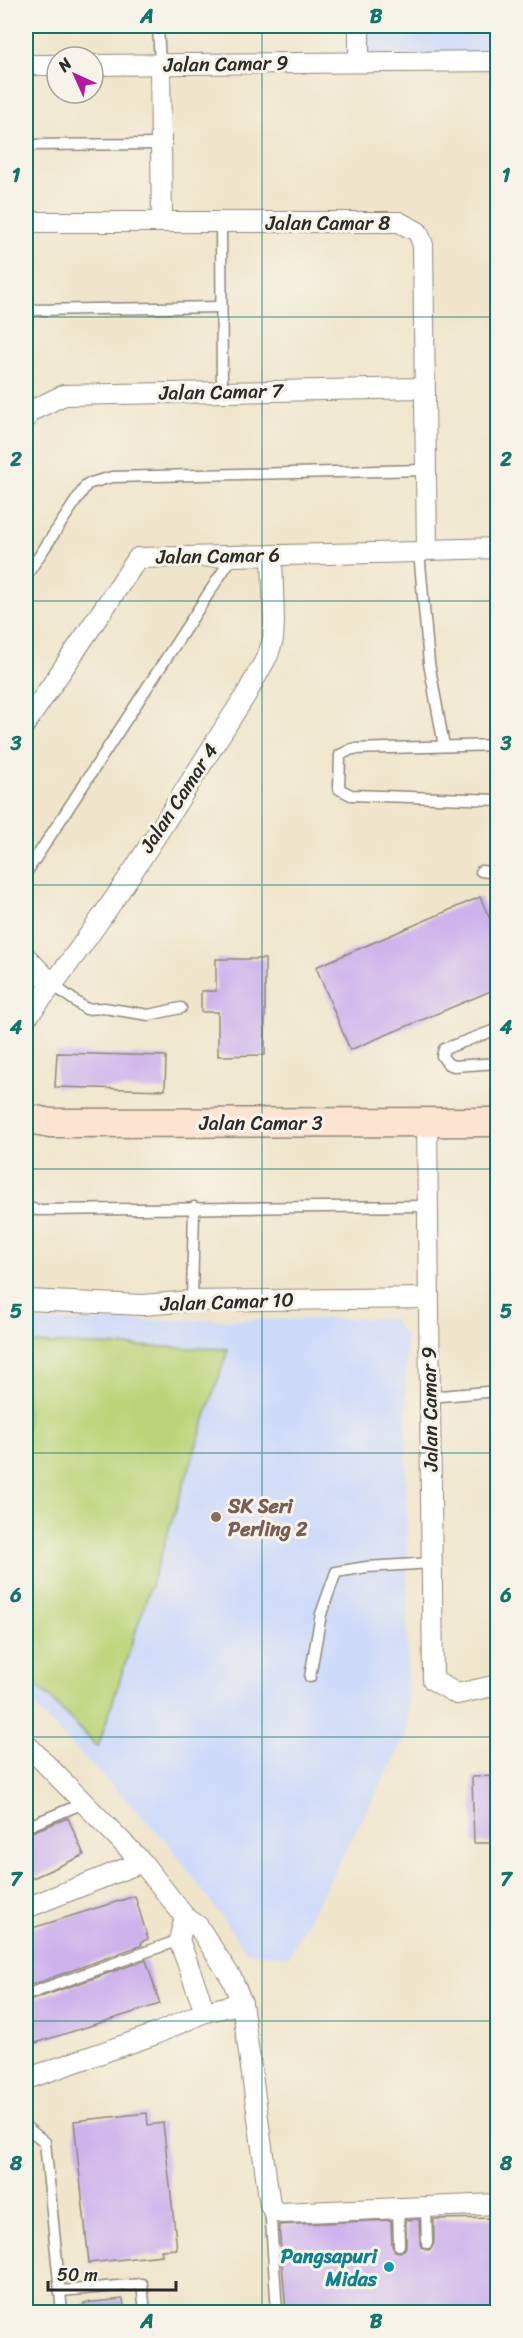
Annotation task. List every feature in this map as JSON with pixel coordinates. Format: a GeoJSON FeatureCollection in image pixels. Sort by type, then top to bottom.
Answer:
{"type":"FeatureCollection","features":[{"type":"Feature","properties":{"kind":"street"},"geometry":{"type":"LineString","coordinates":[[359,26],[359,62],[498,61]]}},
{"type":"Feature","properties":{"kind":"street","name":"Jalan Camar 9"},"geometry":{"type":"LineString","coordinates":[[105,65],[359,62]]}},
{"type":"Feature","properties":{"kind":"street"},"geometry":{"type":"LineString","coordinates":[[160,64],[162,222]]}},
{"type":"Feature","properties":{"kind":"street"},"geometry":{"type":"LineString","coordinates":[[26,65],[45,65]]}},
{"type":"Feature","properties":{"kind":"street","name":"Jalan Camar 8"},"geometry":{"type":"LineString","coordinates":[[26,222],[399,222],[418,232],[423,245],[425,470],[423,551]]}},
{"type":"Feature","properties":{"kind":"street","name":"Jalan Camar 7"},"geometry":{"type":"LineString","coordinates":[[26,418],[29,412],[64,395],[424,388]]}},
{"type":"Feature","properties":{"kind":"street","name":"Jalan Camar 6"},"geometry":{"type":"LineString","coordinates":[[26,723],[138,558],[498,548]]}},
{"type":"Feature","properties":{"kind":"street","name":"Jalan Camar 4"},"geometry":{"type":"LineString","coordinates":[[26,1018],[53,985],[112,902],[247,693],[268,655],[274,622],[272,555]]}},
{"type":"Feature","properties":{"kind":"street"},"geometry":{"type":"LineString","coordinates":[[26,957],[53,985]]}},
{"type":"Feature","properties":{"kind":"street","name":"Jalan Camar 3"},"geometry":{"type":"LineString","coordinates":[[26,1118],[50,1123],[498,1122]]}},
{"type":"Feature","properties":{"kind":"street","name":"Jalan Camar 9"},"geometry":{"type":"LineString","coordinates":[[427,1122],[433,1680],[457,1694],[498,1685]]}},
{"type":"Feature","properties":{"kind":"street","name":"Jalan Camar 10"},"geometry":{"type":"LineString","coordinates":[[26,1300],[143,1305],[192,1301],[428,1298]]}},
{"type":"Feature","properties":{"kind":"street"},"geometry":{"type":"LineString","coordinates":[[26,1744],[142,1862],[185,1917],[198,1926],[232,1979],[242,2003],[270,2205],[273,2210],[281,2213],[498,2204]]}},
{"type":"Feature","properties":{"kind":"street"},"geometry":{"type":"LineString","coordinates":[[26,1908],[142,1862]]}},
{"type":"Feature","properties":{"kind":"street"},"geometry":{"type":"LineString","coordinates":[[185,1917],[179,1940],[205,2012]]}},
{"type":"Feature","properties":{"kind":"street"},"geometry":{"type":"LineString","coordinates":[[26,2079],[153,2035],[205,2012],[242,2003]]}},
{"type":"Feature","properties":{"kind":"lane"},"geometry":{"type":"LineString","coordinates":[[158,26],[160,64]]}},
{"type":"Feature","properties":{"kind":"lane"},"geometry":{"type":"LineString","coordinates":[[26,145],[161,144]]}},
{"type":"Feature","properties":{"kind":"lane"},"geometry":{"type":"LineString","coordinates":[[221,222],[222,392]]}},
{"type":"Feature","properties":{"kind":"lane"},"geometry":{"type":"LineString","coordinates":[[26,312],[31,310],[221,307]]}},
{"type":"Feature","properties":{"kind":"lane"},"geometry":{"type":"LineString","coordinates":[[26,576],[87,484],[112,477],[425,470]]}},
{"type":"Feature","properties":{"kind":"lane"},"geometry":{"type":"LineString","coordinates":[[423,551],[429,663],[444,746]]}},
{"type":"Feature","properties":{"kind":"lane"},"geometry":{"type":"LineString","coordinates":[[26,873],[233,556]]}},
{"type":"Feature","properties":{"kind":"lane"},"geometry":{"type":"LineString","coordinates":[[498,745],[352,749],[340,755],[339,789],[351,795],[498,800]]}},
{"type":"Feature","properties":{"kind":"lane"},"geometry":{"type":"LineString","coordinates":[[481,871],[498,873]]}},
{"type":"Feature","properties":{"kind":"lane"},"geometry":{"type":"LineString","coordinates":[[53,985],[86,1008],[104,1008],[149,1015],[181,1008]]}},
{"type":"Feature","properties":{"kind":"lane"},"geometry":{"type":"LineString","coordinates":[[498,1029],[444,1049],[442,1056],[448,1064],[454,1066],[498,1063]]}},
{"type":"Feature","properties":{"kind":"lane"},"geometry":{"type":"LineString","coordinates":[[26,1207],[37,1210],[428,1206]]}},
{"type":"Feature","properties":{"kind":"lane"},"geometry":{"type":"LineString","coordinates":[[192,1301],[194,1207]]}},
{"type":"Feature","properties":{"kind":"lane"},"geometry":{"type":"LineString","coordinates":[[429,1397],[498,1391]]}},
{"type":"Feature","properties":{"kind":"lane"},"geometry":{"type":"LineString","coordinates":[[310,1677],[321,1614],[336,1572],[367,1567],[432,1563]]}},
{"type":"Feature","properties":{"kind":"lane"},"geometry":{"type":"LineString","coordinates":[[26,1827],[84,1803]]}},
{"type":"Feature","properties":{"kind":"lane"},"geometry":{"type":"LineString","coordinates":[[26,1995],[179,1940]]}},
{"type":"Feature","properties":{"kind":"lane"},"geometry":{"type":"LineString","coordinates":[[26,2127],[45,2142],[63,2313]]}},
{"type":"Feature","properties":{"kind":"lane"},"geometry":{"type":"LineString","coordinates":[[270,2205],[277,2313]]}},
{"type":"Feature","properties":{"kind":"lane"},"geometry":{"type":"LineString","coordinates":[[426,2207],[427,2243]]}},
{"type":"Feature","properties":{"kind":"lane"},"geometry":{"type":"LineString","coordinates":[[398,2208],[399,2245]]}},
{"type":"Feature","properties":{"kind":"lane"},"geometry":{"type":"LineString","coordinates":[[60,2291],[142,2284],[144,2313]]}},
{"type":"Feature","properties":{"kind":"shaded area"},"geometry":{"type":"Polygon","coordinates":[[[365,26],[497,26],[497,55],[365,55],[365,26]]]}},
{"type":"Feature","properties":{"kind":"shaded area","name":"SK Seri Perling 2"},"geometry":{"type":"Polygon","coordinates":[[[391,1318],[406,1336],[408,1734],[288,1957],[247,1952],[168,1843],[26,1698],[26,1322],[391,1318]]]}},
{"type":"Feature","properties":{"kind":"green space"},"geometry":{"type":"Polygon","coordinates":[[[26,1343],[228,1349],[98,1747],[26,1674],[26,1343]]]}},
{"type":"Feature","properties":{"kind":"building"},"geometry":{"type":"Polygon","coordinates":[[[480,897],[498,937],[498,988],[350,1050],[316,967],[480,897]]]}},
{"type":"Feature","properties":{"kind":"building"},"geometry":{"type":"Polygon","coordinates":[[[216,959],[265,959],[265,1055],[218,1056],[218,1012],[201,1012],[201,991],[216,991],[216,959]]]}},
{"type":"Feature","properties":{"kind":"building"},"geometry":{"type":"Polygon","coordinates":[[[57,1053],[166,1056],[165,1090],[55,1087],[57,1053]]]}},
{"type":"Feature","properties":{"kind":"building"},"geometry":{"type":"Polygon","coordinates":[[[498,1776],[498,1843],[474,1843],[472,1777],[498,1776]]]}},
{"type":"Feature","properties":{"kind":"building"},"geometry":{"type":"Polygon","coordinates":[[[68,1818],[84,1855],[26,1881],[26,1834],[68,1818]]]}},
{"type":"Feature","properties":{"kind":"building"},"geometry":{"type":"Polygon","coordinates":[[[135,1896],[148,1939],[141,1942],[142,1945],[26,1987],[26,1930],[135,1896]]]}},
{"type":"Feature","properties":{"kind":"building"},"geometry":{"type":"Polygon","coordinates":[[[146,1960],[160,2004],[26,2046],[26,2002],[146,1960]]]}},
{"type":"Feature","properties":{"kind":"building"},"geometry":{"type":"Polygon","coordinates":[[[147,2113],[148,2125],[163,2123],[177,2249],[161,2250],[162,2255],[89,2263],[74,2121],[147,2113]]]}},
{"type":"Feature","properties":{"kind":"building","name":"Pangsapuri Midas"},"geometry":{"type":"Polygon","coordinates":[[[498,2218],[498,2313],[286,2313],[279,2225],[391,2220],[392,2246],[395,2251],[400,2252],[405,2249],[406,2245],[406,2220],[419,2219],[420,2244],[427,2250],[431,2249],[434,2243],[434,2219],[498,2218]]]}},
{"type":"Feature","properties":{"kind":"building"},"geometry":{"type":"Polygon","coordinates":[[[123,2299],[125,2313],[84,2313],[84,2303],[123,2299]]]}},
{"type":"Feature","properties":{"kind":"place","name":"SK Seri Perling 2"},"geometry":{"type":"Point","coordinates":[216,1517]}},
{"type":"Feature","properties":{"kind":"place","name":"Pangsapuri Midas"},"geometry":{"type":"Point","coordinates":[389,2267]}}]}
